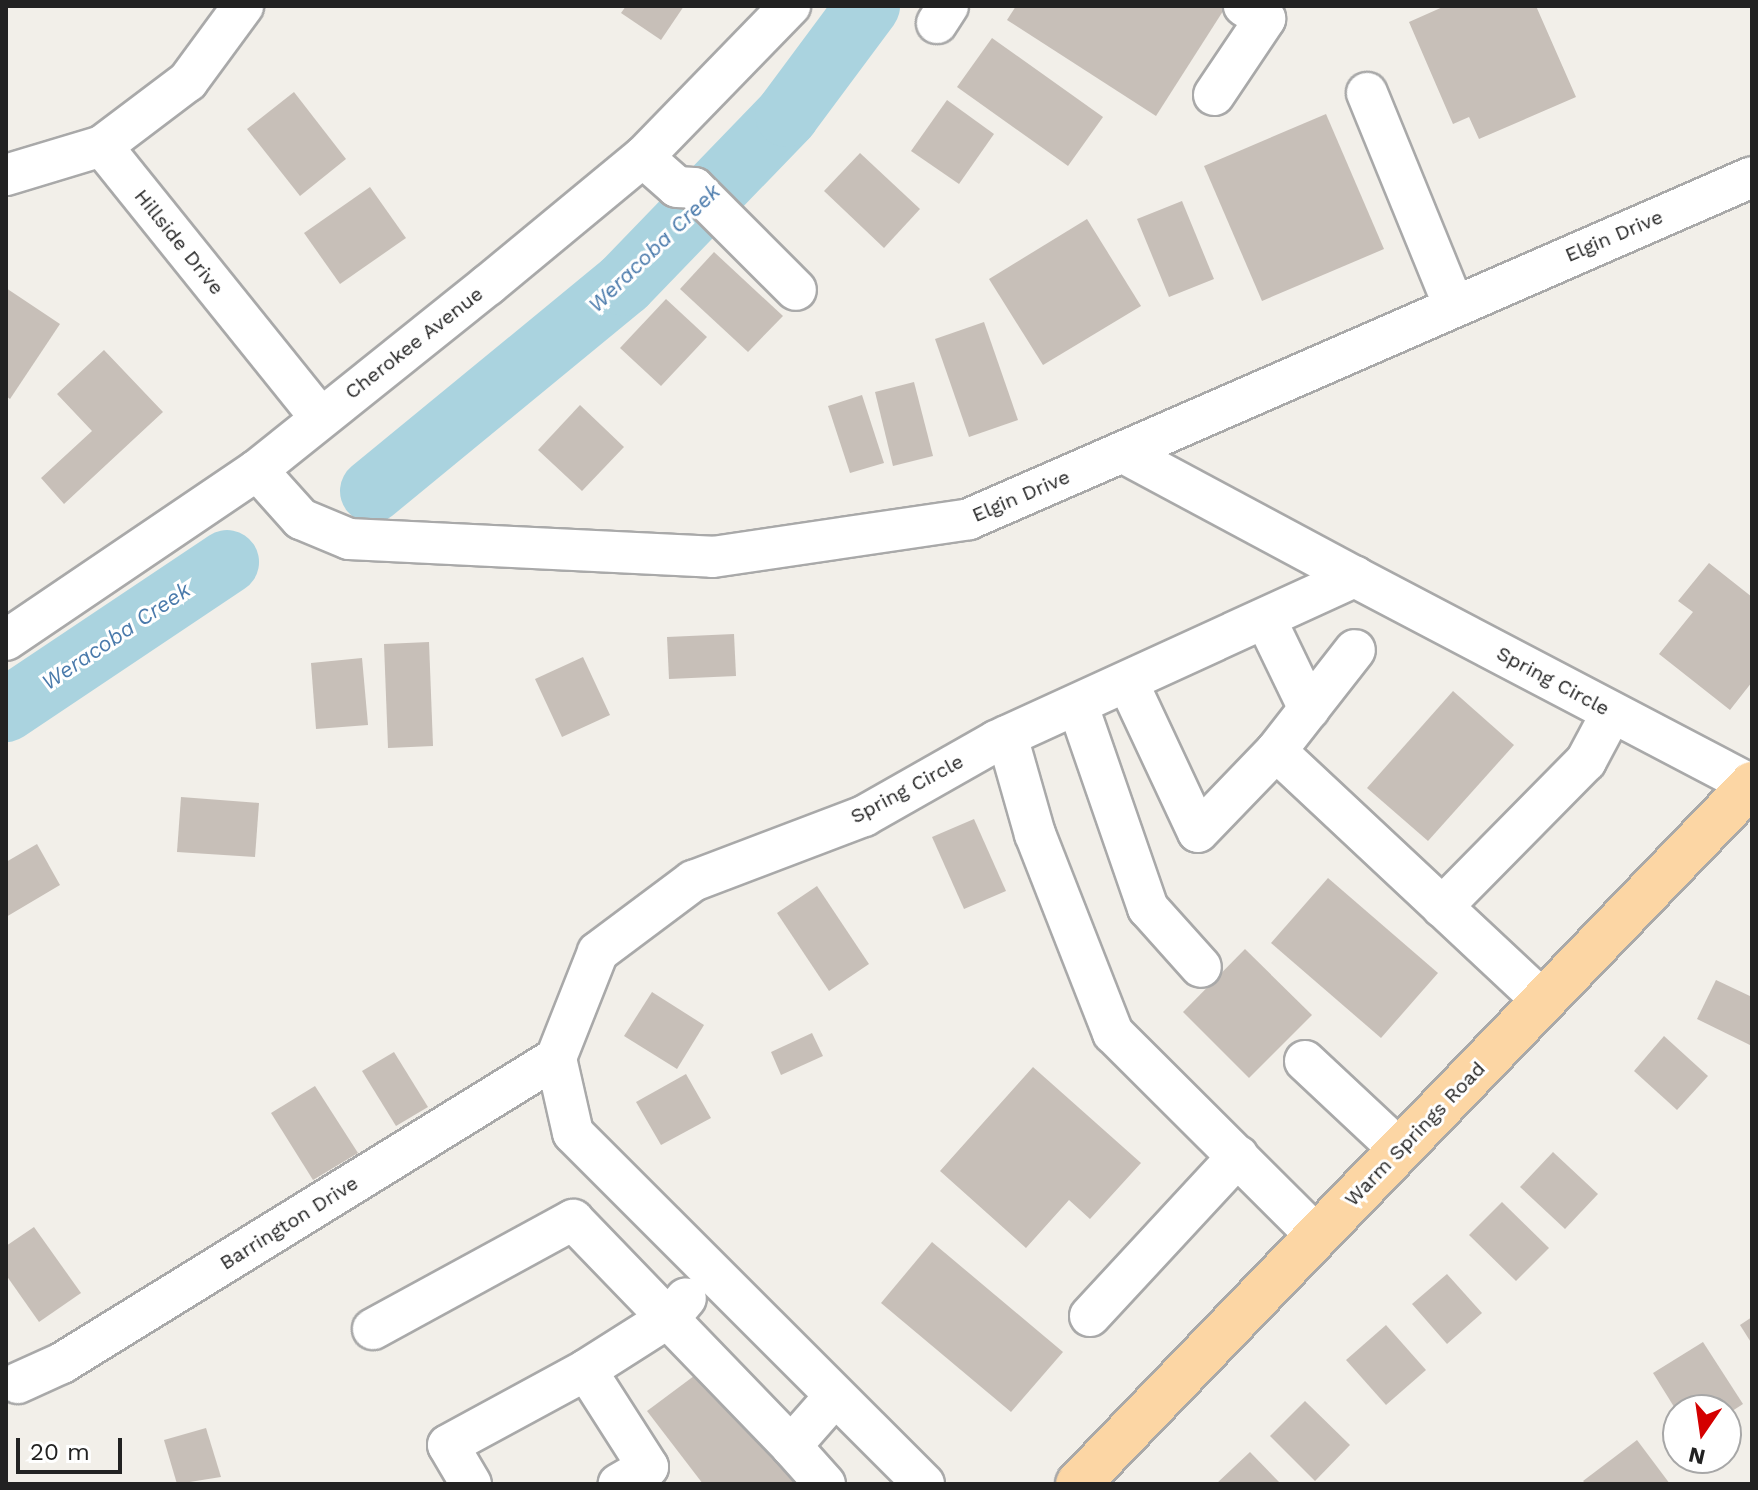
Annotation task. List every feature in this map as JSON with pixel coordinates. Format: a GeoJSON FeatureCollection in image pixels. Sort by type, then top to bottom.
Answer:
{"type":"FeatureCollection","features":[{"type":"Feature","properties":{"kind":"main road","name":"Warm Springs Road"},"geometry":{"type":"LineString","coordinates":[[1078,1484],[1752,785]]}},
{"type":"Feature","properties":{"kind":"street"},"geometry":{"type":"LineString","coordinates":[[6,175],[102,146],[188,81],[243,6]]}},
{"type":"Feature","properties":{"kind":"street","name":"Cherokee Avenue"},"geometry":{"type":"LineString","coordinates":[[6,640],[257,470],[319,416],[643,157],[790,6]]}},
{"type":"Feature","properties":{"kind":"street"},"geometry":{"type":"LineString","coordinates":[[1214,95],[1265,19],[1244,6]]}},
{"type":"Feature","properties":{"kind":"street"},"geometry":{"type":"LineString","coordinates":[[1367,93],[1454,306]]}},
{"type":"Feature","properties":{"kind":"street","name":"Hillside Drive"},"geometry":{"type":"LineString","coordinates":[[102,146],[319,416]]}},
{"type":"Feature","properties":{"kind":"street"},"geometry":{"type":"LineString","coordinates":[[643,157],[677,187],[678,202],[716,234],[734,235],[796,290]]}},
{"type":"Feature","properties":{"kind":"street","name":"Elgin Drive"},"geometry":{"type":"LineString","coordinates":[[257,470],[301,519],[349,539],[713,557],[969,519],[1752,177]]}},
{"type":"Feature","properties":{"kind":"street"},"geometry":{"type":"LineString","coordinates":[[1124,453],[1355,577]]}},
{"type":"Feature","properties":{"kind":"street","name":"Spring Circle"},"geometry":{"type":"LineString","coordinates":[[556,1058],[598,952],[693,881],[864,816],[1007,736],[1129,685],[1355,577],[1752,785]]}},
{"type":"Feature","properties":{"kind":"street"},"geometry":{"type":"LineString","coordinates":[[1266,620],[1309,709]]}},
{"type":"Feature","properties":{"kind":"street"},"geometry":{"type":"LineString","coordinates":[[1129,685],[1198,832],[1276,751],[1355,650]]}},
{"type":"Feature","properties":{"kind":"street"},"geometry":{"type":"LineString","coordinates":[[1078,706],[1148,908],[1201,967]]}},
{"type":"Feature","properties":{"kind":"street"},"geometry":{"type":"LineString","coordinates":[[1442,907],[1586,761],[1612,712]]}},
{"type":"Feature","properties":{"kind":"street"},"geometry":{"type":"LineString","coordinates":[[1007,736],[1035,834],[1113,1033],[1317,1236]]}},
{"type":"Feature","properties":{"kind":"street"},"geometry":{"type":"LineString","coordinates":[[1276,751],[1543,1001]]}},
{"type":"Feature","properties":{"kind":"street"},"geometry":{"type":"LineString","coordinates":[[556,1058],[573,1133],[707,1272],[924,1484]]}},
{"type":"Feature","properties":{"kind":"street","name":"Barrington Drive"},"geometry":{"type":"LineString","coordinates":[[18,1383],[62,1363],[556,1058]]}},
{"type":"Feature","properties":{"kind":"street"},"geometry":{"type":"LineString","coordinates":[[1305,1061],[1400,1150]]}},
{"type":"Feature","properties":{"kind":"street"},"geometry":{"type":"LineString","coordinates":[[1090,1316],[1238,1156]]}},
{"type":"Feature","properties":{"kind":"street"},"geometry":{"type":"LineString","coordinates":[[373,1329],[573,1220],[671,1316],[825,1484]]}},
{"type":"Feature","properties":{"kind":"street"},"geometry":{"type":"LineString","coordinates":[[471,1484],[448,1445],[586,1370],[671,1316],[707,1272]]}},
{"type":"Feature","properties":{"kind":"street"},"geometry":{"type":"LineString","coordinates":[[586,1370],[641,1478]]}},
{"type":"Feature","properties":{"kind":"street"},"geometry":{"type":"LineString","coordinates":[[791,1446],[834,1397]]}},
{"type":"Feature","properties":{"kind":"building"},"geometry":{"type":"Polygon","coordinates":[[[626,6],[684,6],[661,40],[621,13],[626,6]]]}},
{"type":"Feature","properties":{"kind":"building"},"geometry":{"type":"Polygon","coordinates":[[[1016,6],[1225,8],[1156,116],[1007,20],[1016,6]]]}},
{"type":"Feature","properties":{"kind":"building"},"geometry":{"type":"Polygon","coordinates":[[[1445,6],[1536,6],[1576,97],[1479,139],[1469,117],[1453,124],[1409,22],[1445,6]]]}},
{"type":"Feature","properties":{"kind":"building"},"geometry":{"type":"Polygon","coordinates":[[[992,38],[1103,117],[1068,166],[957,87],[992,38]]]}},
{"type":"Feature","properties":{"kind":"building"},"geometry":{"type":"Polygon","coordinates":[[[294,92],[346,159],[300,196],[247,129],[294,92]]]}},
{"type":"Feature","properties":{"kind":"building"},"geometry":{"type":"Polygon","coordinates":[[[947,100],[994,134],[959,184],[911,151],[947,100]]]}},
{"type":"Feature","properties":{"kind":"building"},"geometry":{"type":"Polygon","coordinates":[[[1326,114],[1384,249],[1262,301],[1204,166],[1326,114]]]}},
{"type":"Feature","properties":{"kind":"building"},"geometry":{"type":"Polygon","coordinates":[[[860,153],[920,209],[884,248],[824,191],[860,153]]]}},
{"type":"Feature","properties":{"kind":"building"},"geometry":{"type":"Polygon","coordinates":[[[370,187],[406,238],[340,284],[304,233],[370,187]]]}},
{"type":"Feature","properties":{"kind":"building"},"geometry":{"type":"Polygon","coordinates":[[[1182,201],[1214,279],[1169,297],[1137,219],[1182,201]]]}},
{"type":"Feature","properties":{"kind":"building"},"geometry":{"type":"Polygon","coordinates":[[[1087,219],[1141,306],[1043,365],[989,279],[1087,219]]]}},
{"type":"Feature","properties":{"kind":"building"},"geometry":{"type":"Polygon","coordinates":[[[714,252],[783,316],[748,352],[680,289],[714,252]]]}},
{"type":"Feature","properties":{"kind":"building"},"geometry":{"type":"Polygon","coordinates":[[[6,288],[60,324],[10,399],[6,396],[6,288]]]}},
{"type":"Feature","properties":{"kind":"building"},"geometry":{"type":"Polygon","coordinates":[[[666,299],[707,337],[661,386],[620,348],[666,299]]]}},
{"type":"Feature","properties":{"kind":"building"},"geometry":{"type":"Polygon","coordinates":[[[984,322],[1018,420],[969,437],[935,339],[984,322]]]}},
{"type":"Feature","properties":{"kind":"building"},"geometry":{"type":"Polygon","coordinates":[[[104,350],[163,412],[64,504],[41,478],[92,431],[57,394],[104,350]]]}},
{"type":"Feature","properties":{"kind":"building"},"geometry":{"type":"Polygon","coordinates":[[[914,382],[933,456],[893,466],[875,392],[914,382]]]}},
{"type":"Feature","properties":{"kind":"building"},"geometry":{"type":"Polygon","coordinates":[[[862,395],[884,463],[850,473],[828,406],[862,395]]]}},
{"type":"Feature","properties":{"kind":"building"},"geometry":{"type":"Polygon","coordinates":[[[580,405],[624,447],[582,491],[538,450],[580,405]]]}},
{"type":"Feature","properties":{"kind":"building"},"geometry":{"type":"Polygon","coordinates":[[[1709,563],[1752,597],[1752,682],[1730,710],[1659,654],[1693,612],[1678,601],[1709,563]]]}},
{"type":"Feature","properties":{"kind":"building"},"geometry":{"type":"Polygon","coordinates":[[[734,634],[736,676],[669,679],[667,637],[734,634]]]}},
{"type":"Feature","properties":{"kind":"building"},"geometry":{"type":"Polygon","coordinates":[[[429,642],[433,746],[388,748],[384,644],[429,642]]]}},
{"type":"Feature","properties":{"kind":"building"},"geometry":{"type":"Polygon","coordinates":[[[583,657],[610,715],[562,737],[535,679],[583,657]]]}},
{"type":"Feature","properties":{"kind":"building"},"geometry":{"type":"Polygon","coordinates":[[[362,658],[368,725],[316,729],[311,663],[362,658]]]}},
{"type":"Feature","properties":{"kind":"building"},"geometry":{"type":"Polygon","coordinates":[[[1453,691],[1514,745],[1428,841],[1367,788],[1453,691]]]}},
{"type":"Feature","properties":{"kind":"building"},"geometry":{"type":"Polygon","coordinates":[[[181,797],[259,803],[255,857],[177,852],[181,797]]]}},
{"type":"Feature","properties":{"kind":"building"},"geometry":{"type":"Polygon","coordinates":[[[974,819],[1006,891],[964,909],[932,837],[974,819]]]}},
{"type":"Feature","properties":{"kind":"building"},"geometry":{"type":"Polygon","coordinates":[[[37,844],[60,885],[6,917],[6,862],[37,844]]]}},
{"type":"Feature","properties":{"kind":"building"},"geometry":{"type":"Polygon","coordinates":[[[1328,878],[1438,973],[1381,1038],[1271,943],[1328,878]]]}},
{"type":"Feature","properties":{"kind":"building"},"geometry":{"type":"Polygon","coordinates":[[[817,886],[869,964],[829,991],[777,913],[817,886]]]}},
{"type":"Feature","properties":{"kind":"building"},"geometry":{"type":"Polygon","coordinates":[[[1245,949],[1312,1015],[1249,1078],[1183,1012],[1245,949]]]}},
{"type":"Feature","properties":{"kind":"building"},"geometry":{"type":"Polygon","coordinates":[[[1716,980],[1752,997],[1752,1046],[1697,1019],[1716,980]]]}},
{"type":"Feature","properties":{"kind":"building"},"geometry":{"type":"Polygon","coordinates":[[[652,992],[704,1025],[677,1069],[624,1036],[652,992]]]}},
{"type":"Feature","properties":{"kind":"building"},"geometry":{"type":"Polygon","coordinates":[[[812,1033],[823,1056],[781,1075],[771,1052],[812,1033]]]}},
{"type":"Feature","properties":{"kind":"building"},"geometry":{"type":"Polygon","coordinates":[[[1664,1036],[1708,1076],[1677,1110],[1634,1071],[1664,1036]]]}},
{"type":"Feature","properties":{"kind":"building"},"geometry":{"type":"Polygon","coordinates":[[[394,1052],[428,1107],[396,1126],[362,1071],[394,1052]]]}},
{"type":"Feature","properties":{"kind":"building"},"geometry":{"type":"Polygon","coordinates":[[[1033,1067],[1141,1163],[1090,1219],[1069,1200],[1026,1248],[940,1171],[1033,1067]]]}},
{"type":"Feature","properties":{"kind":"building"},"geometry":{"type":"Polygon","coordinates":[[[686,1074],[711,1118],[661,1145],[636,1102],[686,1074]]]}},
{"type":"Feature","properties":{"kind":"building"},"geometry":{"type":"Polygon","coordinates":[[[315,1086],[358,1153],[313,1180],[271,1113],[315,1086]]]}},
{"type":"Feature","properties":{"kind":"building"},"geometry":{"type":"Polygon","coordinates":[[[1553,1152],[1598,1194],[1565,1229],[1520,1187],[1553,1152]]]}},
{"type":"Feature","properties":{"kind":"building"},"geometry":{"type":"Polygon","coordinates":[[[1502,1202],[1549,1248],[1516,1281],[1469,1235],[1502,1202]]]}},
{"type":"Feature","properties":{"kind":"building"},"geometry":{"type":"Polygon","coordinates":[[[34,1227],[81,1293],[39,1322],[6,1275],[6,1246],[34,1227]]]}},
{"type":"Feature","properties":{"kind":"building"},"geometry":{"type":"Polygon","coordinates":[[[932,1242],[1063,1352],[1011,1412],[881,1303],[932,1242]]]}},
{"type":"Feature","properties":{"kind":"building"},"geometry":{"type":"Polygon","coordinates":[[[1447,1274],[1482,1313],[1447,1344],[1412,1304],[1447,1274]]]}},
{"type":"Feature","properties":{"kind":"building"},"geometry":{"type":"Polygon","coordinates":[[[1752,1317],[1752,1344],[1740,1325],[1752,1317]]]}},
{"type":"Feature","properties":{"kind":"building"},"geometry":{"type":"Polygon","coordinates":[[[1386,1325],[1426,1370],[1386,1405],[1346,1360],[1386,1325]]]}},
{"type":"Feature","properties":{"kind":"building"},"geometry":{"type":"Polygon","coordinates":[[[1703,1342],[1737,1394],[1666,1394],[1653,1373],[1703,1342]]]}},
{"type":"Feature","properties":{"kind":"building"},"geometry":{"type":"Polygon","coordinates":[[[702,1370],[799,1484],[703,1484],[647,1411],[702,1370]]]}},
{"type":"Feature","properties":{"kind":"building"},"geometry":{"type":"Polygon","coordinates":[[[1305,1401],[1350,1445],[1315,1481],[1270,1436],[1305,1401]]]}},
{"type":"Feature","properties":{"kind":"building"},"geometry":{"type":"Polygon","coordinates":[[[206,1428],[221,1477],[177,1484],[164,1440],[206,1428]]]}},
{"type":"Feature","properties":{"kind":"building"},"geometry":{"type":"Polygon","coordinates":[[[1637,1440],[1670,1484],[1586,1484],[1583,1481],[1637,1440]]]}},
{"type":"Feature","properties":{"kind":"building"},"geometry":{"type":"Polygon","coordinates":[[[1250,1452],[1281,1484],[1216,1484],[1250,1452]]]}},
{"type":"Feature","properties":{"kind":"waterway","name":"Weracoba Creek"},"geometry":{"type":"LineString","coordinates":[[372,491],[624,284],[787,115],[868,6]]}},
{"type":"Feature","properties":{"kind":"waterway","name":"Weracoba Creek"},"geometry":{"type":"LineString","coordinates":[[6,710],[227,562]]}}]}
